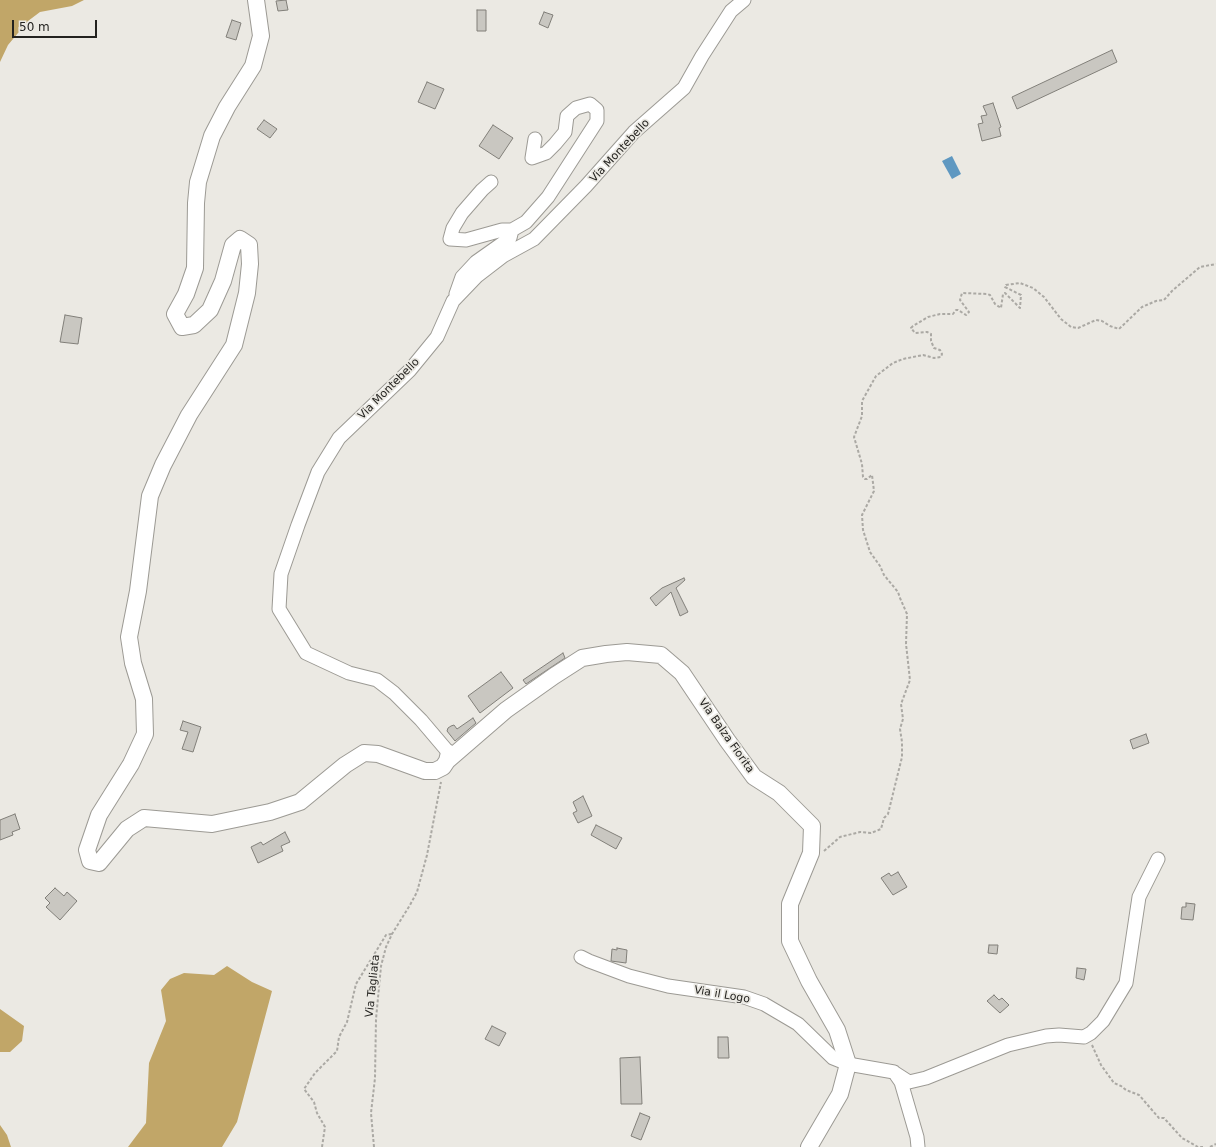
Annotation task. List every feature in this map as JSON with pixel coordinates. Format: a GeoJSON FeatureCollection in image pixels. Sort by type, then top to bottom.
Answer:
{"type":"FeatureCollection","features":[{"type":"Feature","properties":{"kind":"street"},"geometry":{"type":"LineString","coordinates":[[256,0],[261,36],[253,66],[227,106],[210,142],[198,182],[196,203],[195,268],[186,294],[175,314],[182,328],[194,325],[210,310],[223,281],[233,245],[240,239],[249,245],[250,264],[247,292],[234,345],[189,415],[163,465],[150,496],[138,591],[129,637],[133,663],[144,699],[145,734],[131,764],[98,814],[87,850],[90,861],[99,863],[127,829],[144,818],[212,824],[270,812],[300,802],[345,765],[364,753],[378,754],[425,771],[435,771],[446,760]]}},
{"type":"Feature","properties":{"kind":"street","name":"Via Montebello"},"geometry":{"type":"LineString","coordinates":[[446,760],[421,720],[400,699],[377,680],[349,673],[306,654],[279,609],[281,574],[318,472],[339,438],[410,370],[437,337],[453,302],[477,276],[503,256],[534,239],[586,186],[634,132],[684,88],[702,56],[731,11],[744,0]]}},
{"type":"Feature","properties":{"kind":"street"},"geometry":{"type":"LineString","coordinates":[[491,182],[462,213],[450,239],[466,240],[502,230],[512,230],[526,222],[548,197],[597,121],[597,110],[590,104],[576,108],[567,116],[565,132],[555,144],[546,153],[532,158],[535,139]]}},
{"type":"Feature","properties":{"kind":"street"},"geometry":{"type":"LineString","coordinates":[[453,302],[462,277],[476,262],[510,238],[512,230]]}},
{"type":"Feature","properties":{"kind":"street","name":"Via Balza Fiorita"},"geometry":{"type":"LineString","coordinates":[[446,760],[506,710],[582,658],[620,653],[660,655],[682,673],[727,740],[754,776],[779,793],[812,826],[811,853],[790,904],[790,940],[809,982],[837,1030],[848,1064]]}},
{"type":"Feature","properties":{"kind":"street"},"geometry":{"type":"LineString","coordinates":[[1087,1036],[1092,1033],[1103,1021],[1126,983],[1139,897],[1158,859]]}},
{"type":"Feature","properties":{"kind":"street","name":"Via il Logo"},"geometry":{"type":"LineString","coordinates":[[581,957],[629,976],[668,986],[744,998],[764,1004],[798,1024],[833,1058],[848,1064],[894,1072],[909,1082],[926,1078],[1008,1045],[1046,1036],[1087,1036]]}},
{"type":"Feature","properties":{"kind":"street"},"geometry":{"type":"LineString","coordinates":[[809,1147],[840,1094],[848,1064]]}},
{"type":"Feature","properties":{"kind":"street"},"geometry":{"type":"LineString","coordinates":[[894,1072],[902,1082],[917,1137],[918,1147]]}},
{"type":"Feature","properties":{"kind":"path"},"geometry":{"type":"LineString","coordinates":[[823,852],[840,837],[860,832],[871,833],[881,829],[884,818],[888,814],[902,757],[900,730],[903,719],[901,704],[910,680],[906,644],[907,614],[898,592],[884,575],[880,566],[870,552],[863,530],[862,515],[874,491],[872,475],[867,479],[863,477],[862,464],[854,437],[862,416],[862,401],[876,376],[894,363],[903,359],[923,355],[934,358],[941,357],[942,354],[940,350],[934,348],[931,341],[931,334],[927,332],[915,333],[912,328],[928,317],[940,314],[953,314],[956,310],[966,315],[969,312],[960,300],[962,293],[990,295],[995,304],[1001,308],[1003,294],[1005,293],[1020,308],[1022,295],[1005,287],[1006,285],[1020,283],[1033,288],[1044,297],[1061,319],[1071,327],[1078,328],[1096,320],[1102,321],[1119,329],[1142,307],[1156,301],[1164,300],[1172,291],[1200,267],[1216,264]]}},
{"type":"Feature","properties":{"kind":"path","name":"Via Tagliata"},"geometry":{"type":"LineString","coordinates":[[374,1147],[371,1113],[375,1078],[376,1018],[381,966],[386,947],[392,934],[417,892],[427,855],[446,760]]}},
{"type":"Feature","properties":{"kind":"path"},"geometry":{"type":"LineString","coordinates":[[322,1147],[325,1127],[317,1113],[314,1102],[304,1089],[315,1073],[337,1051],[339,1037],[346,1022],[356,984],[386,934],[392,934]]}},
{"type":"Feature","properties":{"kind":"path"},"geometry":{"type":"LineString","coordinates":[[1087,1036],[1101,1065],[1114,1083],[1139,1095],[1159,1118],[1164,1118],[1182,1138],[1198,1147],[1204,1147]]}},
{"type":"Feature","properties":{"kind":"path"},"geometry":{"type":"LineString","coordinates":[[1210,1147],[1216,1144]]}},
{"type":"Feature","properties":{"kind":"shaded area"},"geometry":{"type":"Polygon","coordinates":[[[0,0],[84,0],[72,6],[40,12],[28,21],[8,45],[0,62],[0,0]]]}},
{"type":"Feature","properties":{"kind":"shaded area"},"geometry":{"type":"Polygon","coordinates":[[[227,966],[252,982],[272,991],[237,1122],[222,1147],[128,1147],[146,1123],[149,1063],[166,1021],[161,990],[170,979],[184,973],[214,975],[227,966]]]}},
{"type":"Feature","properties":{"kind":"shaded area"},"geometry":{"type":"Polygon","coordinates":[[[0,1009],[24,1026],[22,1041],[10,1052],[0,1052],[0,1009]]]}},
{"type":"Feature","properties":{"kind":"shaded area"},"geometry":{"type":"Polygon","coordinates":[[[0,1125],[7,1135],[11,1147],[0,1147],[0,1125]]]}},
{"type":"Feature","properties":{"kind":"water"},"geometry":{"type":"Polygon","coordinates":[[[952,156],[961,174],[952,179],[942,161],[952,156]]]}},
{"type":"Feature","properties":{"kind":"building"},"geometry":{"type":"Polygon","coordinates":[[[286,0],[288,10],[278,11],[276,1],[286,0]]]}},
{"type":"Feature","properties":{"kind":"building"},"geometry":{"type":"Polygon","coordinates":[[[477,10],[486,10],[486,31],[477,31],[477,10]]]}},
{"type":"Feature","properties":{"kind":"building"},"geometry":{"type":"Polygon","coordinates":[[[544,12],[553,15],[548,28],[539,24],[544,12]]]}},
{"type":"Feature","properties":{"kind":"building"},"geometry":{"type":"Polygon","coordinates":[[[232,20],[241,23],[236,40],[226,37],[232,20]]]}},
{"type":"Feature","properties":{"kind":"building"},"geometry":{"type":"Polygon","coordinates":[[[1112,50],[1117,62],[1017,109],[1012,97],[1112,50]]]}},
{"type":"Feature","properties":{"kind":"building"},"geometry":{"type":"Polygon","coordinates":[[[427,82],[444,89],[435,109],[418,102],[427,82]]]}},
{"type":"Feature","properties":{"kind":"building"},"geometry":{"type":"Polygon","coordinates":[[[993,103],[1001,127],[999,128],[1001,136],[982,141],[978,124],[983,123],[981,116],[987,115],[983,106],[993,103]]]}},
{"type":"Feature","properties":{"kind":"building"},"geometry":{"type":"Polygon","coordinates":[[[264,120],[277,129],[270,138],[257,129],[264,120]]]}},
{"type":"Feature","properties":{"kind":"building"},"geometry":{"type":"Polygon","coordinates":[[[493,125],[513,138],[499,159],[479,146],[493,125]]]}},
{"type":"Feature","properties":{"kind":"building"},"geometry":{"type":"Polygon","coordinates":[[[65,315],[82,318],[78,344],[60,342],[65,315]]]}},
{"type":"Feature","properties":{"kind":"building"},"geometry":{"type":"Polygon","coordinates":[[[684,578],[685,580],[676,588],[688,612],[680,616],[671,592],[656,606],[650,598],[662,588],[684,578]]]}},
{"type":"Feature","properties":{"kind":"building"},"geometry":{"type":"Polygon","coordinates":[[[563,653],[565,658],[526,684],[523,680],[563,653]]]}},
{"type":"Feature","properties":{"kind":"building"},"geometry":{"type":"Polygon","coordinates":[[[501,672],[513,688],[480,713],[468,696],[501,672]]]}},
{"type":"Feature","properties":{"kind":"building"},"geometry":{"type":"Polygon","coordinates":[[[473,718],[476,723],[455,741],[447,731],[448,728],[454,725],[457,729],[473,718]]]}},
{"type":"Feature","properties":{"kind":"building"},"geometry":{"type":"Polygon","coordinates":[[[183,721],[201,727],[193,752],[182,749],[188,732],[180,730],[183,721]]]}},
{"type":"Feature","properties":{"kind":"building"},"geometry":{"type":"Polygon","coordinates":[[[1146,734],[1149,743],[1133,749],[1130,740],[1146,734]]]}},
{"type":"Feature","properties":{"kind":"building"},"geometry":{"type":"Polygon","coordinates":[[[583,796],[592,816],[578,823],[573,813],[577,811],[573,802],[583,796]]]}},
{"type":"Feature","properties":{"kind":"building"},"geometry":{"type":"Polygon","coordinates":[[[15,814],[20,829],[12,832],[13,835],[0,840],[0,820],[15,814]]]}},
{"type":"Feature","properties":{"kind":"building"},"geometry":{"type":"Polygon","coordinates":[[[596,825],[622,838],[616,849],[591,835],[596,825]]]}},
{"type":"Feature","properties":{"kind":"building"},"geometry":{"type":"Polygon","coordinates":[[[285,832],[290,842],[281,846],[283,851],[258,863],[251,847],[261,842],[263,845],[285,832]]]}},
{"type":"Feature","properties":{"kind":"building"},"geometry":{"type":"Polygon","coordinates":[[[898,872],[907,887],[893,895],[881,878],[889,873],[891,876],[898,872]]]}},
{"type":"Feature","properties":{"kind":"building"},"geometry":{"type":"Polygon","coordinates":[[[55,888],[64,896],[67,892],[77,901],[60,920],[46,907],[50,903],[45,898],[55,888]]]}},
{"type":"Feature","properties":{"kind":"building"},"geometry":{"type":"Polygon","coordinates":[[[1186,903],[1195,904],[1193,920],[1181,919],[1182,907],[1186,907],[1186,903]]]}},
{"type":"Feature","properties":{"kind":"building"},"geometry":{"type":"Polygon","coordinates":[[[989,945],[998,945],[997,954],[988,953],[989,945]]]}},
{"type":"Feature","properties":{"kind":"building"},"geometry":{"type":"Polygon","coordinates":[[[617,948],[627,950],[626,963],[611,961],[612,949],[617,950],[617,948]]]}},
{"type":"Feature","properties":{"kind":"building"},"geometry":{"type":"Polygon","coordinates":[[[1077,968],[1086,969],[1084,980],[1076,978],[1077,968]]]}},
{"type":"Feature","properties":{"kind":"building"},"geometry":{"type":"Polygon","coordinates":[[[994,995],[999,1000],[1002,998],[1009,1005],[1000,1013],[987,1001],[994,995]]]}},
{"type":"Feature","properties":{"kind":"building"},"geometry":{"type":"Polygon","coordinates":[[[492,1026],[506,1033],[499,1046],[485,1039],[492,1026]]]}},
{"type":"Feature","properties":{"kind":"building"},"geometry":{"type":"Polygon","coordinates":[[[718,1037],[728,1037],[729,1058],[718,1058],[718,1037]]]}},
{"type":"Feature","properties":{"kind":"building"},"geometry":{"type":"Polygon","coordinates":[[[640,1057],[642,1104],[621,1104],[620,1058],[640,1057]]]}},
{"type":"Feature","properties":{"kind":"building"},"geometry":{"type":"Polygon","coordinates":[[[640,1113],[650,1117],[641,1140],[631,1136],[640,1113]]]}}]}
